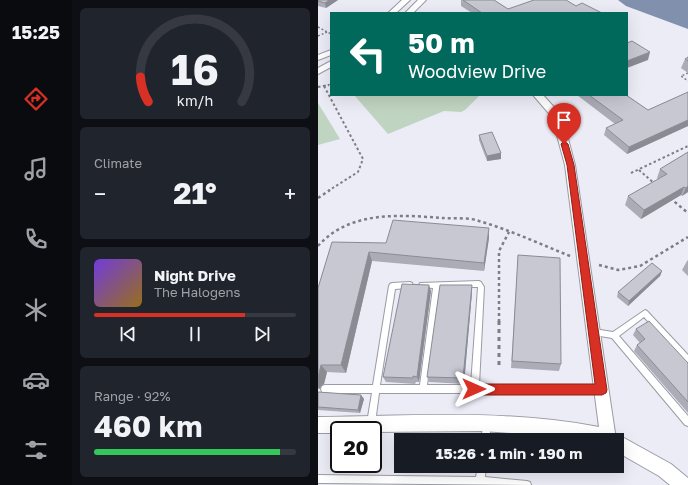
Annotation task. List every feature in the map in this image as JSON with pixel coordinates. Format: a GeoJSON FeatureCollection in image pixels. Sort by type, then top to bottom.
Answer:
{"type":"FeatureCollection","features":[{"type":"Feature","properties":{"kind":"street"},"geometry":{"type":"LineString","coordinates":[[393,12],[406,0],[421,1]]}},
{"type":"Feature","properties":{"kind":"street"},"geometry":{"type":"LineString","coordinates":[[410,12],[421,1]]}},
{"type":"Feature","properties":{"kind":"street"},"geometry":{"type":"LineString","coordinates":[[318,58],[330,52]]}},
{"type":"Feature","properties":{"kind":"street"},"geometry":{"type":"LineString","coordinates":[[318,71],[330,65]]}},
{"type":"Feature","properties":{"kind":"street"},"geometry":{"type":"LineString","coordinates":[[318,71],[330,68]]}},
{"type":"Feature","properties":{"kind":"street"},"geometry":{"type":"LineString","coordinates":[[539,96],[557,116],[570,165],[602,390],[611,433]]}},
{"type":"Feature","properties":{"kind":"street"},"geometry":{"type":"LineString","coordinates":[[382,424],[487,423],[567,429],[583,433]]}},
{"type":"Feature","properties":{"kind":"street"},"geometry":{"type":"LineString","coordinates":[[318,425],[330,425]]}},
{"type":"Feature","properties":{"kind":"street"},"geometry":{"type":"LineString","coordinates":[[624,447],[665,470],[683,485]]}},
{"type":"Feature","properties":{"kind":"lane"},"geometry":{"type":"LineString","coordinates":[[371,421],[392,286],[479,284],[481,286],[474,389]]}},
{"type":"Feature","properties":{"kind":"lane"},"geometry":{"type":"LineString","coordinates":[[423,389],[437,285]]}},
{"type":"Feature","properties":{"kind":"lane"},"geometry":{"type":"LineString","coordinates":[[614,335],[645,313],[688,360]]}},
{"type":"Feature","properties":{"kind":"lane"},"geometry":{"type":"LineString","coordinates":[[594,332],[614,335],[688,422]]}},
{"type":"Feature","properties":{"kind":"lane"},"geometry":{"type":"LineString","coordinates":[[325,388],[602,390]]}},
{"type":"Feature","properties":{"kind":"lane"},"geometry":{"type":"LineString","coordinates":[[486,433],[487,423]]}},
{"type":"Feature","properties":{"kind":"lane"},"geometry":{"type":"LineString","coordinates":[[480,481],[481,473]]}},
{"type":"Feature","properties":{"kind":"lane"},"geometry":{"type":"LineString","coordinates":[[318,479],[480,481],[527,485]]}},
{"type":"Feature","properties":{"kind":"path"},"geometry":{"type":"LineString","coordinates":[[318,27],[330,34]]}},
{"type":"Feature","properties":{"kind":"path"},"geometry":{"type":"LineString","coordinates":[[318,36],[327,32]]}},
{"type":"Feature","properties":{"kind":"path"},"geometry":{"type":"LineString","coordinates":[[688,73],[681,76],[688,81]]}},
{"type":"Feature","properties":{"kind":"path"},"geometry":{"type":"LineString","coordinates":[[318,87],[330,84]]}},
{"type":"Feature","properties":{"kind":"path"},"geometry":{"type":"LineString","coordinates":[[318,198],[358,172],[362,159],[324,86]]}},
{"type":"Feature","properties":{"kind":"path"},"geometry":{"type":"LineString","coordinates":[[631,173],[688,146]]}},
{"type":"Feature","properties":{"kind":"path"},"geometry":{"type":"LineString","coordinates":[[638,170],[660,189]]}},
{"type":"Feature","properties":{"kind":"path"},"geometry":{"type":"LineString","coordinates":[[666,194],[688,213]]}},
{"type":"Feature","properties":{"kind":"path"},"geometry":{"type":"LineString","coordinates":[[318,246],[325,238],[348,225],[377,216],[400,215],[478,220],[574,257]]}},
{"type":"Feature","properties":{"kind":"path"},"geometry":{"type":"LineString","coordinates":[[499,365],[499,251],[509,232]]}},
{"type":"Feature","properties":{"kind":"path"},"geometry":{"type":"LineString","coordinates":[[599,265],[618,270],[640,266],[688,237]]}},
{"type":"Feature","properties":{"kind":"green space"},"geometry":{"type":"Polygon","coordinates":[[[355,96],[479,96],[461,112],[444,111],[388,134],[355,96]]]}},
{"type":"Feature","properties":{"kind":"green space"},"geometry":{"type":"Polygon","coordinates":[[[318,103],[340,139],[318,145],[318,103]]]}},
{"type":"Feature","properties":{"kind":"water"},"geometry":{"type":"Polygon","coordinates":[[[618,0],[688,0],[688,29],[626,6],[618,0]]]}},
{"type":"Feature","properties":{"kind":"building"},"geometry":{"type":"Polygon","coordinates":[[[318,0],[329,0],[325,3],[318,0]]]}},
{"type":"Feature","properties":{"kind":"building"},"geometry":{"type":"Polygon","coordinates":[[[463,0],[494,0],[508,9],[534,0],[566,0],[576,6],[582,3],[600,12],[481,12],[463,0]]]}},
{"type":"Feature","properties":{"kind":"building"},"geometry":{"type":"Polygon","coordinates":[[[632,41],[650,52],[628,61],[628,43],[632,41]]]}},
{"type":"Feature","properties":{"kind":"building"},"geometry":{"type":"Polygon","coordinates":[[[688,92],[688,120],[629,147],[606,128],[623,120],[590,96],[627,96],[648,110],[688,92]]]}},
{"type":"Feature","properties":{"kind":"building"},"geometry":{"type":"Polygon","coordinates":[[[492,132],[501,153],[487,156],[479,135],[492,132]]]}},
{"type":"Feature","properties":{"kind":"building"},"geometry":{"type":"Polygon","coordinates":[[[688,152],[688,186],[686,188],[684,187],[644,210],[628,196],[667,174],[660,169],[688,152]]]}},
{"type":"Feature","properties":{"kind":"building"},"geometry":{"type":"Polygon","coordinates":[[[393,220],[489,228],[484,263],[369,252],[341,365],[321,365],[318,377],[318,288],[332,242],[386,243],[393,220]]]}},
{"type":"Feature","properties":{"kind":"building"},"geometry":{"type":"Polygon","coordinates":[[[518,255],[560,258],[561,364],[512,361],[518,255]]]}},
{"type":"Feature","properties":{"kind":"building"},"geometry":{"type":"Polygon","coordinates":[[[652,263],[662,271],[629,301],[618,292],[652,263]]]}},
{"type":"Feature","properties":{"kind":"building"},"geometry":{"type":"Polygon","coordinates":[[[402,284],[429,285],[417,377],[383,377],[402,284]]]}},
{"type":"Feature","properties":{"kind":"building"},"geometry":{"type":"Polygon","coordinates":[[[440,285],[472,285],[463,378],[427,377],[440,285]]]}},
{"type":"Feature","properties":{"kind":"building"},"geometry":{"type":"Polygon","coordinates":[[[649,321],[688,363],[688,402],[637,345],[645,339],[636,329],[649,321]]]}},
{"type":"Feature","properties":{"kind":"building"},"geometry":{"type":"Polygon","coordinates":[[[318,392],[361,395],[358,410],[318,407],[318,392]]]}},
{"type":"Feature","properties":{"kind":"route"},"geometry":{"type":"LineString","coordinates":[[474,389],[602,390],[570,165],[564,144]]}}]}
